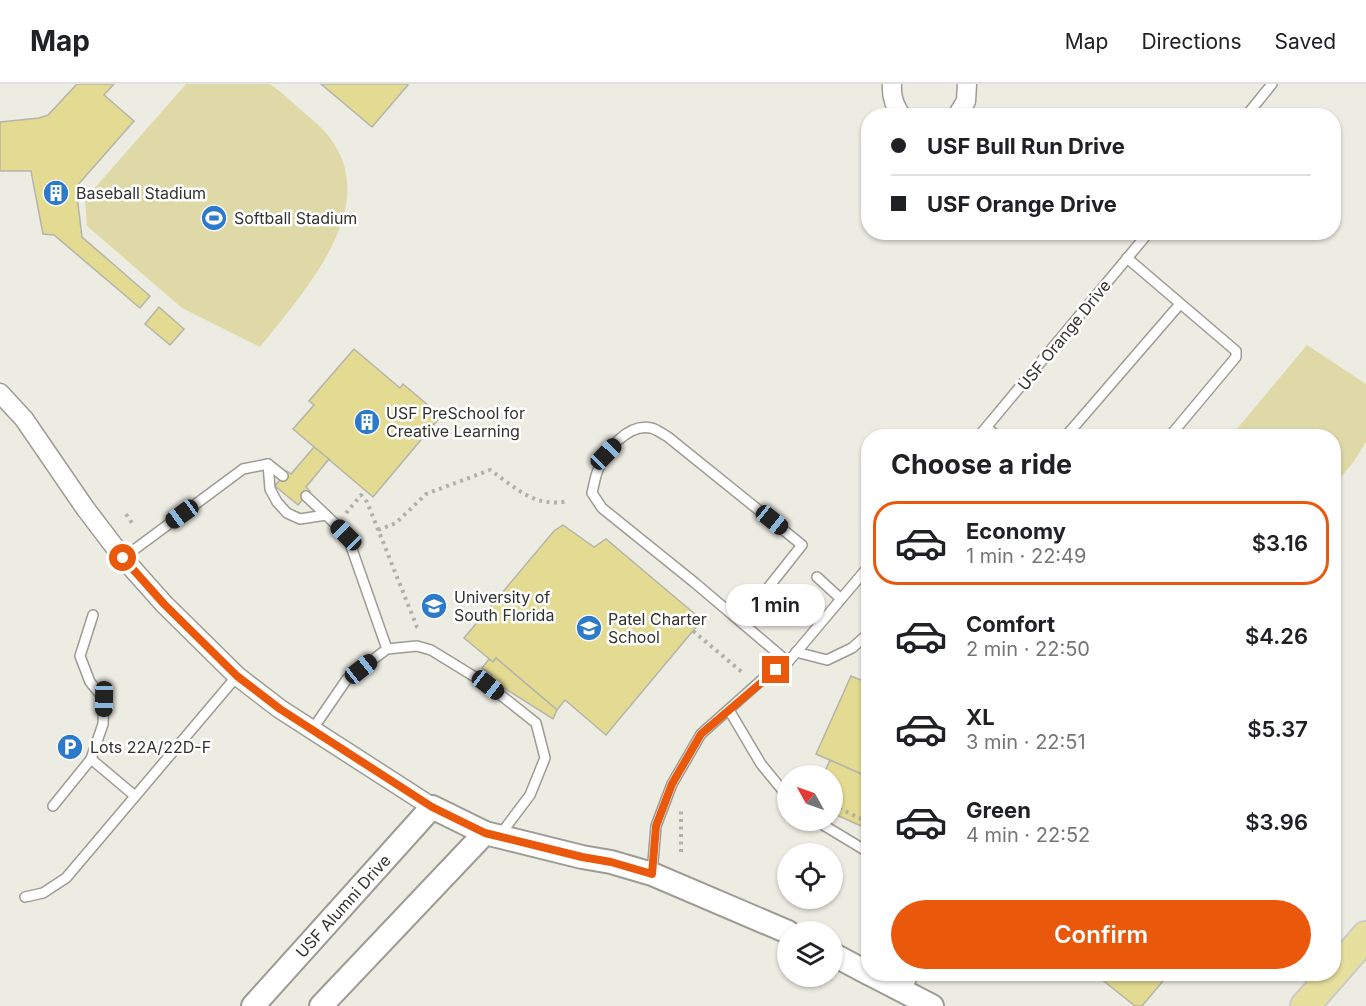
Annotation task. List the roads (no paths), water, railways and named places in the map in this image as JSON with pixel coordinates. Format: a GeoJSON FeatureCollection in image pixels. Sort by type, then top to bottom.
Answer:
{"type":"FeatureCollection","features":[{"type":"Feature","properties":{"kind":"main road"},"geometry":{"type":"LineString","coordinates":[[1341,964],[1366,936]]}},
{"type":"Feature","properties":{"kind":"main road"},"geometry":{"type":"LineString","coordinates":[[1305,1006],[1326,981]]}},
{"type":"Feature","properties":{"kind":"street"},"geometry":{"type":"LineString","coordinates":[[892,84],[892,98],[896,108]]}},
{"type":"Feature","properties":{"kind":"street"},"geometry":{"type":"LineString","coordinates":[[962,108],[966,101],[967,84]]}},
{"type":"Feature","properties":{"kind":"street"},"geometry":{"type":"LineString","coordinates":[[0,393],[24,418],[123,558],[164,604],[237,676],[280,709],[432,807],[492,834],[652,874],[777,927]]}},
{"type":"Feature","properties":{"kind":"street","name":"USF Alumni Drive"},"geometry":{"type":"LineString","coordinates":[[253,1006],[432,807]]}},
{"type":"Feature","properties":{"kind":"street"},"geometry":{"type":"LineString","coordinates":[[321,1006],[492,834]]}},
{"type":"Feature","properties":{"kind":"street"},"geometry":{"type":"LineString","coordinates":[[843,960],[861,969]]}},
{"type":"Feature","properties":{"kind":"street"},"geometry":{"type":"LineString","coordinates":[[909,983],[932,1006]]}},
{"type":"Feature","properties":{"kind":"lane"},"geometry":{"type":"LineString","coordinates":[[1252,108],[1272,84]]}},
{"type":"Feature","properties":{"kind":"lane","name":"USF Orange Drive"},"geometry":{"type":"LineString","coordinates":[[987,428],[1142,240]]}},
{"type":"Feature","properties":{"kind":"lane"},"geometry":{"type":"LineString","coordinates":[[1127,258],[1236,351],[1236,357],[1176,429]]}},
{"type":"Feature","properties":{"kind":"lane"},"geometry":{"type":"LineString","coordinates":[[1072,429],[1180,304]]}},
{"type":"Feature","properties":{"kind":"lane"},"geometry":{"type":"LineString","coordinates":[[741,622],[802,545],[668,437],[651,428],[635,429],[606,454],[597,471],[592,493],[602,508],[788,662]]}},
{"type":"Feature","properties":{"kind":"lane"},"geometry":{"type":"LineString","coordinates":[[268,464],[270,489],[277,502],[287,513],[300,519],[326,515]]}},
{"type":"Feature","properties":{"kind":"lane"},"geometry":{"type":"LineString","coordinates":[[123,558],[243,469],[268,464],[283,476]]}},
{"type":"Feature","properties":{"kind":"lane"},"geometry":{"type":"LineString","coordinates":[[306,496],[346,535],[387,649]]}},
{"type":"Feature","properties":{"kind":"lane"},"geometry":{"type":"LineString","coordinates":[[652,874],[656,826],[672,784],[701,734],[765,677],[788,662],[861,575]]}},
{"type":"Feature","properties":{"kind":"lane"},"geometry":{"type":"LineString","coordinates":[[817,577],[841,599]]}},
{"type":"Feature","properties":{"kind":"lane"},"geometry":{"type":"LineString","coordinates":[[53,806],[91,759],[103,724],[104,699],[90,682],[80,656],[93,615]]}},
{"type":"Feature","properties":{"kind":"lane"},"geometry":{"type":"LineString","coordinates":[[796,652],[827,660],[852,648],[861,640]]}},
{"type":"Feature","properties":{"kind":"lane"},"geometry":{"type":"LineString","coordinates":[[312,730],[348,679],[387,649],[417,645],[431,650],[488,685],[536,723],[544,758],[530,795],[492,834]]}},
{"type":"Feature","properties":{"kind":"lane"},"geometry":{"type":"LineString","coordinates":[[25,897],[43,893],[66,878],[237,676]]}},
{"type":"Feature","properties":{"kind":"lane"},"geometry":{"type":"LineString","coordinates":[[729,710],[761,764],[777,783]]}},
{"type":"Feature","properties":{"kind":"lane"},"geometry":{"type":"LineString","coordinates":[[91,759],[135,796]]}},
{"type":"Feature","properties":{"kind":"lane"},"geometry":{"type":"LineString","coordinates":[[833,831],[861,848]]}},
{"type":"Feature","properties":{"kind":"place","name":"Baseball Stadium"},"geometry":{"type":"Point","coordinates":[56,193]}},
{"type":"Feature","properties":{"kind":"place","name":"Softball Stadium"},"geometry":{"type":"Point","coordinates":[214,218]}},
{"type":"Feature","properties":{"kind":"place","name":"USF PreSchool for Creative Learning"},"geometry":{"type":"Point","coordinates":[367,422]}},
{"type":"Feature","properties":{"kind":"place","name":"University of South Florida"},"geometry":{"type":"Point","coordinates":[434,606]}},
{"type":"Feature","properties":{"kind":"place","name":"Patel Charter School"},"geometry":{"type":"Point","coordinates":[589,628]}},
{"type":"Feature","properties":{"kind":"place","name":"Lots 22A/22D-F"},"geometry":{"type":"Point","coordinates":[70,747]}}]}
